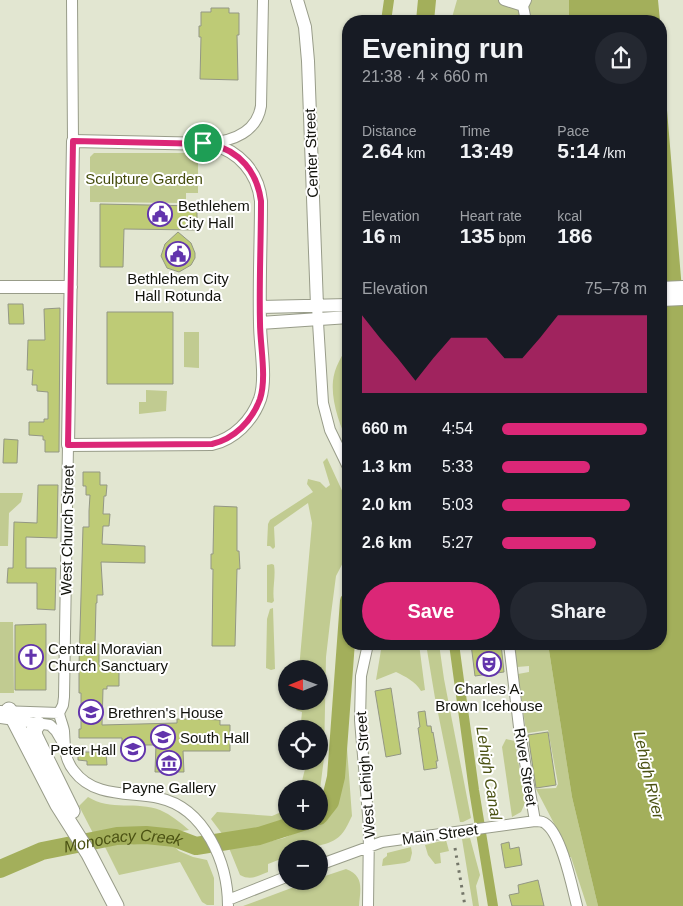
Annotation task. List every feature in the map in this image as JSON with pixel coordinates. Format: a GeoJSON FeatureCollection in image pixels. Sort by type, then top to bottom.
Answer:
{"type":"FeatureCollection","features":[{"type":"Feature","properties":{"kind":"highway"},"geometry":{"type":"LineString","coordinates":[[6,715],[33,735],[58,805],[89,854],[116,906]]}},
{"type":"Feature","properties":{"kind":"main road","name":"Center Street"},"geometry":{"type":"LineString","coordinates":[[297,0],[305,28],[308,60],[323,312]]}},
{"type":"Feature","properties":{"kind":"main road"},"geometry":{"type":"LineString","coordinates":[[68,445],[212,444],[224,441],[250,419],[260,399],[262,382],[260,323],[261,201],[260,190],[250,169],[242,160],[226,148],[203,143],[73,141]]}},
{"type":"Feature","properties":{"kind":"main road","name":"West Church Street"},"geometry":{"type":"LineString","coordinates":[[68,445],[73,141]]}},
{"type":"Feature","properties":{"kind":"main road"},"geometry":{"type":"LineString","coordinates":[[0,287],[71,287]]}},
{"type":"Feature","properties":{"kind":"main road"},"geometry":{"type":"LineString","coordinates":[[667,288],[683,287]]}},
{"type":"Feature","properties":{"kind":"main road"},"geometry":{"type":"LineString","coordinates":[[667,300],[683,299]]}},
{"type":"Feature","properties":{"kind":"main road"},"geometry":{"type":"LineString","coordinates":[[260,307],[323,312],[342,316]]}},
{"type":"Feature","properties":{"kind":"main road"},"geometry":{"type":"LineString","coordinates":[[260,323],[342,307]]}},
{"type":"Feature","properties":{"kind":"street"},"geometry":{"type":"LineString","coordinates":[[72,0],[73,141]]}},
{"type":"Feature","properties":{"kind":"street"},"geometry":{"type":"LineString","coordinates":[[203,143],[223,141],[245,133],[259,117],[261,106],[263,0]]}},
{"type":"Feature","properties":{"kind":"street"},"geometry":{"type":"LineString","coordinates":[[504,0],[525,3]]}},
{"type":"Feature","properties":{"kind":"street"},"geometry":{"type":"LineString","coordinates":[[323,312],[323,403],[330,430],[342,455]]}},
{"type":"Feature","properties":{"kind":"street","name":"West Church Street"},"geometry":{"type":"LineString","coordinates":[[59,713],[64,697],[68,445]]}},
{"type":"Feature","properties":{"kind":"street","name":"West Lehigh Street"},"geometry":{"type":"LineString","coordinates":[[367,650],[361,676],[360,720],[370,846],[368,906]]}},
{"type":"Feature","properties":{"kind":"street","name":"River Street"},"geometry":{"type":"LineString","coordinates":[[510,650],[519,727],[535,821],[548,825],[555,835],[577,906]]}},
{"type":"Feature","properties":{"kind":"street"},"geometry":{"type":"LineString","coordinates":[[6,715],[59,713],[64,732],[64,744]]}},
{"type":"Feature","properties":{"kind":"street"},"geometry":{"type":"LineString","coordinates":[[6,715],[33,735],[50,725],[64,744],[73,770],[78,777],[91,786],[107,792],[158,798],[170,802],[191,816],[204,830],[220,859],[227,885],[228,903],[278,881]]}},
{"type":"Feature","properties":{"kind":"street","name":"Main Street"},"geometry":{"type":"LineString","coordinates":[[328,862],[382,842],[535,821]]}},
{"type":"Feature","properties":{"kind":"green space"},"geometry":{"type":"Polygon","coordinates":[[[457,0],[569,0],[569,15],[453,15],[457,0]]]}},
{"type":"Feature","properties":{"kind":"green space","name":"Sculpture Garden"},"geometry":{"type":"Polygon","coordinates":[[[94,153],[198,153],[198,193],[186,193],[186,203],[90,202],[90,157],[94,153]]]}},
{"type":"Feature","properties":{"kind":"green space"},"geometry":{"type":"Polygon","coordinates":[[[184,332],[199,332],[199,368],[184,367],[184,332]]]}},
{"type":"Feature","properties":{"kind":"green space"},"geometry":{"type":"Polygon","coordinates":[[[342,356],[342,430],[333,397],[334,376],[342,356]]]}},
{"type":"Feature","properties":{"kind":"green space"},"geometry":{"type":"Polygon","coordinates":[[[146,390],[167,391],[166,411],[139,414],[139,402],[146,402],[146,390]]]}},
{"type":"Feature","properties":{"kind":"green space"},"geometry":{"type":"Polygon","coordinates":[[[327,458],[342,490],[342,564],[336,576],[326,660],[300,660],[312,523],[308,503],[274,527],[275,547],[273,549],[267,546],[268,524],[270,520],[313,492],[307,484],[308,479],[320,482],[326,488],[330,485],[323,462],[327,458]]]}},
{"type":"Feature","properties":{"kind":"green space"},"geometry":{"type":"Polygon","coordinates":[[[0,493],[23,493],[21,502],[9,513],[8,546],[0,546],[0,493]]]}},
{"type":"Feature","properties":{"kind":"green space"},"geometry":{"type":"Polygon","coordinates":[[[267,565],[274,565],[275,574],[274,601],[272,603],[267,602],[267,565]]]}},
{"type":"Feature","properties":{"kind":"green space"},"geometry":{"type":"Polygon","coordinates":[[[273,608],[275,669],[271,670],[266,668],[267,619],[270,609],[273,608]]]}},
{"type":"Feature","properties":{"kind":"green space"},"geometry":{"type":"Polygon","coordinates":[[[0,622],[13,622],[14,693],[0,693],[0,622]]]}},
{"type":"Feature","properties":{"kind":"green space"},"geometry":{"type":"Polygon","coordinates":[[[349,650],[344,707],[352,816],[346,829],[336,839],[328,843],[328,840],[278,840],[278,860],[268,864],[268,872],[251,878],[240,875],[229,848],[255,845],[284,838],[302,830],[328,830],[328,815],[340,794],[344,690],[349,650]]]}},
{"type":"Feature","properties":{"kind":"green space"},"geometry":{"type":"Polygon","coordinates":[[[381,650],[420,650],[425,690],[421,691],[413,682],[396,672],[376,680],[381,650]]]}},
{"type":"Feature","properties":{"kind":"green space"},"geometry":{"type":"Polygon","coordinates":[[[427,650],[440,650],[471,818],[463,822],[460,822],[427,650]]]}},
{"type":"Feature","properties":{"kind":"green space"},"geometry":{"type":"Polygon","coordinates":[[[515,650],[549,650],[572,797],[598,906],[587,906],[571,857],[565,857],[559,833],[536,789],[556,788],[558,784],[548,730],[528,733],[526,731],[518,674],[529,672],[529,666],[517,667],[515,650]]]}},
{"type":"Feature","properties":{"kind":"green space"},"geometry":{"type":"Polygon","coordinates":[[[296,710],[325,710],[325,720],[301,720],[302,712],[296,710]]]}},
{"type":"Feature","properties":{"kind":"green space"},"geometry":{"type":"Polygon","coordinates":[[[506,739],[515,741],[525,803],[521,812],[512,817],[502,747],[506,739]]]}},
{"type":"Feature","properties":{"kind":"green space"},"geometry":{"type":"Polygon","coordinates":[[[305,770],[322,770],[321,780],[302,780],[305,770]]]}},
{"type":"Feature","properties":{"kind":"green space"},"geometry":{"type":"Polygon","coordinates":[[[88,797],[105,804],[151,807],[168,814],[189,830],[137,829],[95,837],[79,806],[88,797]]]}},
{"type":"Feature","properties":{"kind":"green space"},"geometry":{"type":"Polygon","coordinates":[[[217,812],[272,816],[278,813],[278,824],[239,834],[223,835],[211,819],[217,812]]]}},
{"type":"Feature","properties":{"kind":"green space"},"geometry":{"type":"Polygon","coordinates":[[[470,838],[480,875],[476,886],[479,906],[473,906],[462,839],[470,838]]]}},
{"type":"Feature","properties":{"kind":"green space"},"geometry":{"type":"Polygon","coordinates":[[[446,840],[449,851],[440,853],[441,863],[435,864],[428,855],[425,845],[446,840]]]}},
{"type":"Feature","properties":{"kind":"green space"},"geometry":{"type":"Polygon","coordinates":[[[147,841],[169,842],[179,851],[207,860],[214,878],[214,905],[207,905],[202,902],[180,862],[119,875],[104,845],[123,842],[129,845],[147,841]]]}},
{"type":"Feature","properties":{"kind":"green space"},"geometry":{"type":"Polygon","coordinates":[[[411,847],[410,861],[382,866],[383,859],[387,856],[387,853],[411,847]]]}},
{"type":"Feature","properties":{"kind":"green space"},"geometry":{"type":"Polygon","coordinates":[[[346,869],[356,875],[360,884],[359,906],[243,906],[286,890],[328,890],[328,875],[346,869]]]}},
{"type":"Feature","properties":{"kind":"water"},"geometry":{"type":"Polygon","coordinates":[[[569,0],[658,0],[659,15],[569,15],[569,0]]]}},
{"type":"Feature","properties":{"kind":"water","name":"Lehigh River"},"geometry":{"type":"Polygon","coordinates":[[[667,110],[683,302],[683,906],[598,906],[572,797],[549,650],[667,650],[667,110]]]}},
{"type":"Feature","properties":{"kind":"building"},"geometry":{"type":"Polygon","coordinates":[[[211,8],[229,8],[229,13],[239,13],[239,35],[237,35],[238,80],[200,79],[201,37],[199,37],[199,26],[201,26],[201,12],[211,12],[211,8]]]}},
{"type":"Feature","properties":{"kind":"building"},"geometry":{"type":"Polygon","coordinates":[[[100,204],[197,206],[197,230],[124,229],[123,267],[100,267],[100,204]]]}},
{"type":"Feature","properties":{"kind":"building","name":"Bethlehem City Hall Rotunda"},"geometry":{"type":"Polygon","coordinates":[[[178,232],[191,243],[195,253],[195,258],[191,265],[179,272],[167,268],[161,256],[165,244],[178,232]]]}},
{"type":"Feature","properties":{"kind":"building"},"geometry":{"type":"Polygon","coordinates":[[[8,304],[23,304],[24,324],[9,324],[8,304]]]}},
{"type":"Feature","properties":{"kind":"building"},"geometry":{"type":"Polygon","coordinates":[[[60,308],[59,452],[45,452],[43,436],[29,435],[29,422],[44,422],[44,419],[48,419],[48,392],[37,391],[37,385],[32,385],[33,370],[27,370],[28,340],[45,340],[44,309],[60,308]]]}},
{"type":"Feature","properties":{"kind":"building"},"geometry":{"type":"Polygon","coordinates":[[[107,312],[173,312],[173,384],[107,384],[107,312]]]}},
{"type":"Feature","properties":{"kind":"building"},"geometry":{"type":"Polygon","coordinates":[[[4,439],[18,440],[17,463],[3,463],[4,439]]]}},
{"type":"Feature","properties":{"kind":"building"},"geometry":{"type":"Polygon","coordinates":[[[83,472],[100,472],[100,485],[107,485],[103,514],[110,514],[109,526],[103,526],[102,544],[145,546],[145,563],[101,562],[103,595],[97,595],[95,644],[99,644],[99,665],[113,665],[113,672],[119,672],[119,686],[107,686],[107,689],[103,689],[102,725],[177,723],[177,719],[198,719],[220,720],[220,725],[230,725],[230,751],[183,751],[184,772],[155,772],[156,745],[141,745],[141,756],[122,756],[122,738],[79,738],[79,729],[81,729],[79,665],[83,527],[89,527],[90,495],[86,495],[86,486],[83,486],[83,472]]]}},
{"type":"Feature","properties":{"kind":"building"},"geometry":{"type":"Polygon","coordinates":[[[38,485],[58,485],[57,538],[26,537],[26,568],[56,568],[55,610],[37,609],[37,583],[7,583],[8,568],[13,568],[14,522],[37,523],[38,485]]]}},
{"type":"Feature","properties":{"kind":"building"},"geometry":{"type":"Polygon","coordinates":[[[214,506],[237,507],[237,551],[239,551],[240,569],[237,569],[235,646],[212,646],[213,569],[211,569],[211,554],[213,554],[214,506]]]}},
{"type":"Feature","properties":{"kind":"building","name":"Central Moravian Church Sanctuary"},"geometry":{"type":"Polygon","coordinates":[[[46,624],[46,690],[15,690],[15,625],[46,624]]]}},
{"type":"Feature","properties":{"kind":"building","name":"Charles A. Brown Icehouse"},"geometry":{"type":"Polygon","coordinates":[[[472,650],[502,650],[504,672],[475,676],[472,650]]]}},
{"type":"Feature","properties":{"kind":"building"},"geometry":{"type":"Polygon","coordinates":[[[391,688],[401,754],[386,757],[375,691],[391,688]]]}},
{"type":"Feature","properties":{"kind":"building"},"geometry":{"type":"Polygon","coordinates":[[[425,711],[427,726],[431,726],[433,732],[438,761],[436,761],[437,768],[424,770],[418,728],[420,727],[418,712],[425,711]]]}},
{"type":"Feature","properties":{"kind":"building"},"geometry":{"type":"Polygon","coordinates":[[[548,732],[556,785],[536,788],[528,735],[548,732]]]}},
{"type":"Feature","properties":{"kind":"building"},"geometry":{"type":"Polygon","coordinates":[[[78,752],[106,752],[107,765],[87,765],[87,761],[78,760],[78,752]]]}},
{"type":"Feature","properties":{"kind":"building"},"geometry":{"type":"Polygon","coordinates":[[[509,842],[510,849],[519,847],[522,865],[505,868],[501,844],[509,842]]]}},
{"type":"Feature","properties":{"kind":"building"},"geometry":{"type":"Polygon","coordinates":[[[538,880],[544,906],[512,906],[509,895],[519,893],[518,885],[538,880]]]}},
{"type":"Feature","properties":{"kind":"waterway","name":"Lehigh Canal"},"geometry":{"type":"LineString","coordinates":[[387,15],[389,0]]}},
{"type":"Feature","properties":{"kind":"waterway","name":"Monocacy Creek"},"geometry":{"type":"LineString","coordinates":[[426,15],[427,0]]}},
{"type":"Feature","properties":{"kind":"waterway","name":"Monocacy Creek"},"geometry":{"type":"LineString","coordinates":[[328,805],[336,777],[345,650]]}},
{"type":"Feature","properties":{"kind":"waterway","name":"Lehigh Canal"},"geometry":{"type":"LineString","coordinates":[[455,650],[474,790],[493,906]]}},
{"type":"Feature","properties":{"kind":"waterway","name":"Monocacy Creek"},"geometry":{"type":"LineString","coordinates":[[0,869],[42,851],[117,836],[146,835],[175,838],[196,846],[259,836],[278,830]]}},
{"type":"Feature","properties":{"kind":"waterway","name":"Monocacy Creek"},"geometry":{"type":"LineString","coordinates":[[0,862],[12,864]]}},
{"type":"Feature","properties":{"kind":"railway"},"geometry":{"type":"LineString","coordinates":[[455,848],[465,906]]}},
{"type":"Feature","properties":{"kind":"place","name":"Bethlehem City Hall"},"geometry":{"type":"Point","coordinates":[160,214]}},
{"type":"Feature","properties":{"kind":"place","name":"Bethlehem City Hall Rotunda"},"geometry":{"type":"Point","coordinates":[178,254]}},
{"type":"Feature","properties":{"kind":"place","name":"Central Moravian Church Sanctuary"},"geometry":{"type":"Point","coordinates":[31,657]}},
{"type":"Feature","properties":{"kind":"place","name":"Charles A. Brown Icehouse"},"geometry":{"type":"Point","coordinates":[489,664]}},
{"type":"Feature","properties":{"kind":"place","name":"Brethren's House"},"geometry":{"type":"Point","coordinates":[91,712]}},
{"type":"Feature","properties":{"kind":"place","name":"South Hall"},"geometry":{"type":"Point","coordinates":[163,737]}},
{"type":"Feature","properties":{"kind":"place","name":"Peter Hall"},"geometry":{"type":"Point","coordinates":[133,749]}},
{"type":"Feature","properties":{"kind":"place","name":"Payne Gallery"},"geometry":{"type":"Point","coordinates":[169,763]}},
{"type":"Feature","properties":{"kind":"route"},"geometry":{"type":"LineString","coordinates":[[73,141],[203,143],[226,148],[242,160],[250,169],[260,190],[262,387],[260,399],[250,419],[241,428],[224,441],[212,444],[68,445],[73,141]]}}]}
